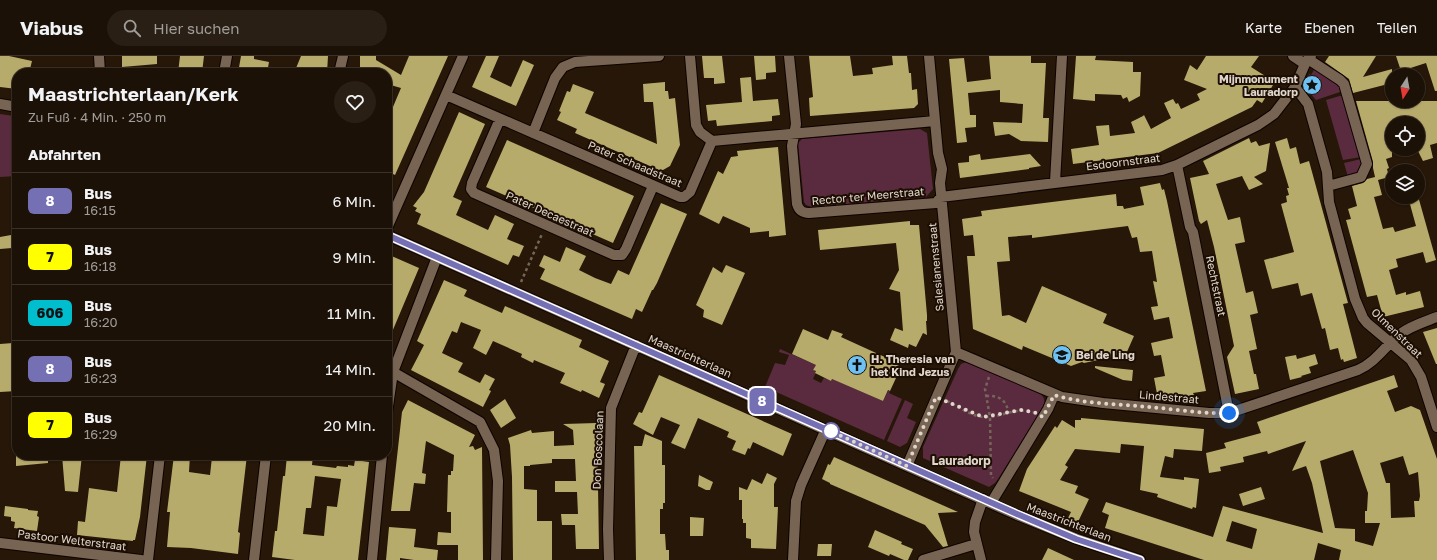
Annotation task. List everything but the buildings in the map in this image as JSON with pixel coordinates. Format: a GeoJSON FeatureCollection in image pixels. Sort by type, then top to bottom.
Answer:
{"type":"FeatureCollection","features":[{"type":"Feature","properties":{"kind":"street"},"geometry":{"type":"LineString","coordinates":[[99,56],[100,68]]}},
{"type":"Feature","properties":{"kind":"street"},"geometry":{"type":"LineString","coordinates":[[225,68],[227,56]]}},
{"type":"Feature","properties":{"kind":"street"},"geometry":{"type":"LineString","coordinates":[[340,68],[343,56]]}},
{"type":"Feature","properties":{"kind":"street"},"geometry":{"type":"LineString","coordinates":[[392,217],[463,56]]}},
{"type":"Feature","properties":{"kind":"street"},"geometry":{"type":"LineString","coordinates":[[533,133],[555,78],[565,65],[575,62],[660,56]]}},
{"type":"Feature","properties":{"kind":"street"},"geometry":{"type":"LineString","coordinates":[[690,56],[696,125],[700,132],[712,141],[935,120]]}},
{"type":"Feature","properties":{"kind":"street"},"geometry":{"type":"LineString","coordinates":[[789,56],[796,124],[794,133]]}},
{"type":"Feature","properties":{"kind":"street","name":"Salesianenstraat"},"geometry":{"type":"LineString","coordinates":[[907,466],[956,352],[941,197],[940,183],[942,170],[938,153],[929,56]]}},
{"type":"Feature","properties":{"kind":"street"},"geometry":{"type":"LineString","coordinates":[[1055,182],[1062,56]]}},
{"type":"Feature","properties":{"kind":"street"},"geometry":{"type":"LineString","coordinates":[[1292,56],[1308,60],[1344,84],[1367,164],[1362,177],[1328,186]]}},
{"type":"Feature","properties":{"kind":"street","name":"Esdoornstraat"},"geometry":{"type":"LineString","coordinates":[[941,197],[1162,170],[1176,165],[1258,125],[1274,114],[1295,86],[1308,60]]}},
{"type":"Feature","properties":{"kind":"street","name":"Olmenstraat"},"geometry":{"type":"LineString","coordinates":[[1295,86],[1307,102],[1327,172],[1329,202],[1359,310],[1368,323],[1411,360],[1417,370],[1437,427]]}},
{"type":"Feature","properties":{"kind":"street","name":"Pater Schaadstraat"},"geometry":{"type":"LineString","coordinates":[[446,95],[676,196],[684,197],[687,195],[712,141]]}},
{"type":"Feature","properties":{"kind":"street"},"geometry":{"type":"LineString","coordinates":[[0,104],[12,106]]}},
{"type":"Feature","properties":{"kind":"street","name":"Pater Decaestraat"},"geometry":{"type":"LineString","coordinates":[[500,119],[472,183],[471,189],[474,193],[545,225],[614,255],[622,255],[653,186]]}},
{"type":"Feature","properties":{"kind":"street","name":"Rector ter Meerstraat"},"geometry":{"type":"LineString","coordinates":[[794,133],[792,146],[797,204],[800,210],[805,213],[936,203],[941,197]]}},
{"type":"Feature","properties":{"kind":"street","name":"Rechtstraat"},"geometry":{"type":"LineString","coordinates":[[1176,165],[1190,226],[1193,232],[1229,413]]}},
{"type":"Feature","properties":{"kind":"street","name":"Maastrichterlaan"},"geometry":{"type":"LineString","coordinates":[[392,237],[987,501],[1076,539],[1140,560]]}},
{"type":"Feature","properties":{"kind":"street"},"geometry":{"type":"LineString","coordinates":[[392,379],[393,372],[437,257]]}},
{"type":"Feature","properties":{"kind":"street","name":"Lindestraat"},"geometry":{"type":"LineString","coordinates":[[956,352],[1054,395],[1062,397],[1103,403],[1209,413],[1229,413],[1358,370],[1372,362],[1410,327],[1437,317]]}},
{"type":"Feature","properties":{"kind":"street","name":"Don Boscolaan"},"geometry":{"type":"LineString","coordinates":[[609,560],[608,529],[611,408],[636,345]]}},
{"type":"Feature","properties":{"kind":"street"},"geometry":{"type":"LineString","coordinates":[[393,372],[480,422],[494,450],[498,481],[496,560]]}},
{"type":"Feature","properties":{"kind":"street"},"geometry":{"type":"LineString","coordinates":[[981,560],[974,532],[975,522],[987,501],[1002,484],[1043,417],[1054,395]]}},
{"type":"Feature","properties":{"kind":"street"},"geometry":{"type":"LineString","coordinates":[[793,560],[796,501],[801,485],[826,429]]}},
{"type":"Feature","properties":{"kind":"street"},"geometry":{"type":"LineString","coordinates":[[148,560],[159,460]]}},
{"type":"Feature","properties":{"kind":"street"},"geometry":{"type":"LineString","coordinates":[[254,560],[265,460]]}},
{"type":"Feature","properties":{"kind":"street"},"geometry":{"type":"LineString","coordinates":[[372,560],[382,460]]}},
{"type":"Feature","properties":{"kind":"street","name":"Pastoor Welterstraat"},"geometry":{"type":"LineString","coordinates":[[0,543],[76,556],[141,560]]}},
{"type":"Feature","properties":{"kind":"street"},"geometry":{"type":"LineString","coordinates":[[923,560],[976,544]]}},
{"type":"Feature","properties":{"kind":"path"},"geometry":{"type":"LineString","coordinates":[[516,292],[545,225]]}},
{"type":"Feature","properties":{"kind":"path"},"geometry":{"type":"LineString","coordinates":[[993,367],[986,383],[986,396],[990,417],[991,475],[992,478],[1002,484]]}},
{"type":"Feature","properties":{"kind":"path"},"geometry":{"type":"LineString","coordinates":[[986,396],[1002,399],[1008,407],[1008,412]]}},
{"type":"Feature","properties":{"kind":"path"},"geometry":{"type":"LineString","coordinates":[[936,397],[979,416],[990,417],[1008,412],[1027,411],[1043,417]]}},
{"type":"Feature","properties":{"kind":"shaded area"},"geometry":{"type":"Polygon","coordinates":[[[1315,68],[1338,83],[1343,91],[1316,100],[1310,93],[1312,90],[1310,88],[1307,90],[1306,86],[1314,88],[1316,85],[1312,82],[1306,84],[1309,74],[1311,75],[1315,68]]]}},
{"type":"Feature","properties":{"kind":"shaded area"},"geometry":{"type":"Polygon","coordinates":[[[1343,95],[1361,157],[1343,160],[1326,100],[1343,95]]]}},
{"type":"Feature","properties":{"kind":"shaded area"},"geometry":{"type":"Polygon","coordinates":[[[0,114],[12,116],[12,176],[0,177],[0,114]]]}},
{"type":"Feature","properties":{"kind":"shaded area"},"geometry":{"type":"Polygon","coordinates":[[[920,129],[927,133],[933,189],[926,197],[812,207],[806,205],[804,202],[798,143],[802,139],[920,129]]]}},
{"type":"Feature","properties":{"kind":"shaded area"},"geometry":{"type":"Polygon","coordinates":[[[1361,159],[1362,162],[1358,174],[1348,177],[1344,163],[1361,159]]]}},
{"type":"Feature","properties":{"kind":"shaded area"},"geometry":{"type":"Polygon","coordinates":[[[780,349],[816,365],[813,370],[816,372],[813,379],[821,383],[824,378],[831,381],[832,379],[883,401],[888,391],[890,391],[889,393],[902,399],[884,440],[765,387],[775,363],[785,365],[789,355],[779,352],[780,349]]]}},
{"type":"Feature","properties":{"kind":"shaded area"},"geometry":{"type":"Polygon","coordinates":[[[966,362],[1039,393],[1043,397],[1044,401],[1043,407],[998,479],[989,487],[923,458],[923,447],[958,369],[961,364],[966,362]]]}},
{"type":"Feature","properties":{"kind":"shaded area"},"geometry":{"type":"Polygon","coordinates":[[[905,400],[913,404],[907,418],[916,422],[907,443],[900,447],[887,441],[905,400]]]}},
{"type":"Feature","properties":{"kind":"bus line","name":"8"},"geometry":{"type":"LineString","coordinates":[[392,237],[1017,514],[1076,539],[1140,560]]}},
{"type":"Feature","properties":{"kind":"place","name":"Mijnmonument Lauradorp"},"geometry":{"type":"Point","coordinates":[1312,85]}},
{"type":"Feature","properties":{"kind":"place","name":"Bei de Ling"},"geometry":{"type":"Point","coordinates":[1062,355]}},
{"type":"Feature","properties":{"kind":"place","name":"H. Theresia van het Kind Jezus"},"geometry":{"type":"Point","coordinates":[857,365]}},
{"type":"Feature","properties":{"kind":"district","name":"Lauradorp"},"geometry":{"type":"Point","coordinates":[961,461]}},
{"type":"Feature","properties":{"kind":"route"},"geometry":{"type":"LineString","coordinates":[[831,431],[826,429],[907,466],[936,397],[983,417],[990,417],[1021,410],[1034,412],[1043,417],[1054,395],[1103,403],[1209,413],[1229,413]]}}]}
